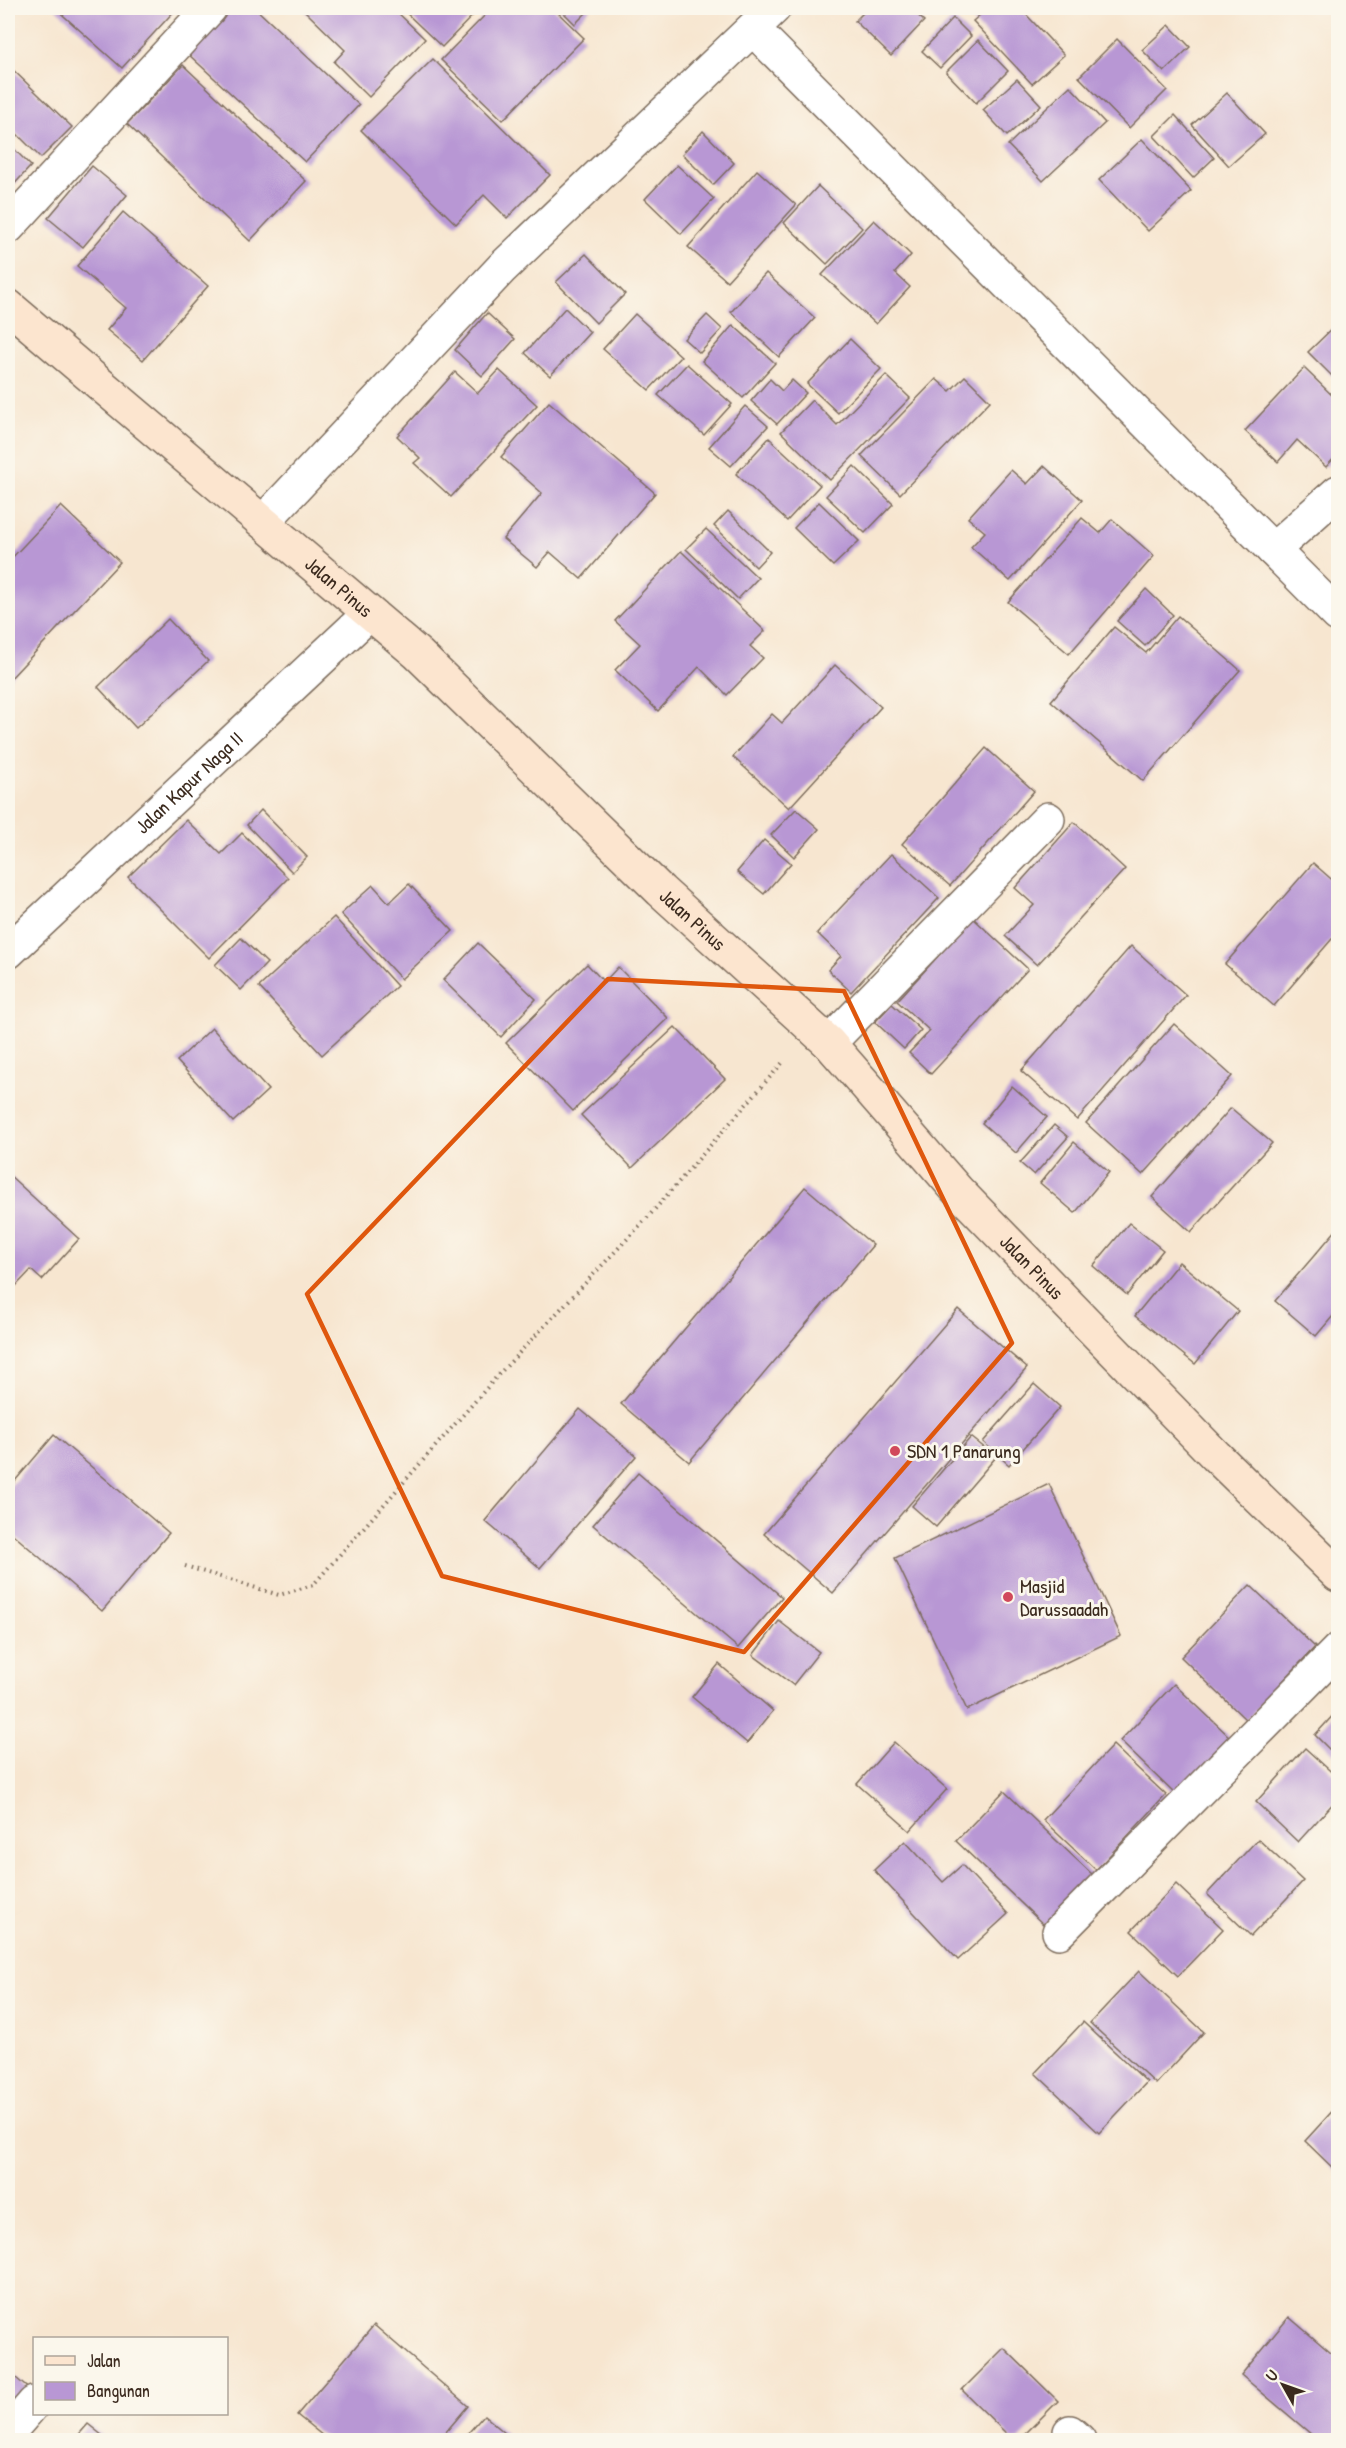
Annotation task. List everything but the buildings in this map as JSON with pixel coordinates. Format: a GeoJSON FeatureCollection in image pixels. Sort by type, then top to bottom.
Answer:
{"type":"FeatureCollection","features":[{"type":"Feature","properties":{"kind":"street"},"geometry":{"type":"LineString","coordinates":[[8,227],[210,8]]}},
{"type":"Feature","properties":{"kind":"street"},"geometry":{"type":"LineString","coordinates":[[263,522],[502,268],[763,18],[1338,615]]}},
{"type":"Feature","properties":{"kind":"street","name":"Jalan Pinus"},"geometry":{"type":"LineString","coordinates":[[8,306],[418,654],[661,891],[821,1036],[958,1191],[1216,1456],[1338,1575]]}},
{"type":"Feature","properties":{"kind":"street"},"geometry":{"type":"LineString","coordinates":[[1273,550],[1338,492]]}},
{"type":"Feature","properties":{"kind":"street","name":"Jalan Kapur Naga II"},"geometry":{"type":"LineString","coordinates":[[8,952],[369,614]]}},
{"type":"Feature","properties":{"kind":"street"},"geometry":{"type":"LineString","coordinates":[[821,1036],[1048,819]]}},
{"type":"Feature","properties":{"kind":"street"},"geometry":{"type":"LineString","coordinates":[[1059,1932],[1338,1650]]}},
{"type":"Feature","properties":{"kind":"street"},"geometry":{"type":"LineString","coordinates":[[8,2433],[33,2404]]}},
{"type":"Feature","properties":{"kind":"path"},"geometry":{"type":"LineString","coordinates":[[185,1566],[279,1595],[313,1585],[500,1373],[821,1036]]}},
{"type":"Feature","properties":{"kind":"highlighted area"},"geometry":{"type":"Polygon","coordinates":[[[608,979],[844,991],[1012,1343],[744,1652],[442,1576],[307,1294],[608,979]]]}},
{"type":"Feature","properties":{"kind":"place","name":"SDN 1 Panarung"},"geometry":{"type":"Point","coordinates":[895,1451]}},
{"type":"Feature","properties":{"kind":"place","name":"Masjid Darussaadah"},"geometry":{"type":"Point","coordinates":[1008,1597]}}]}
